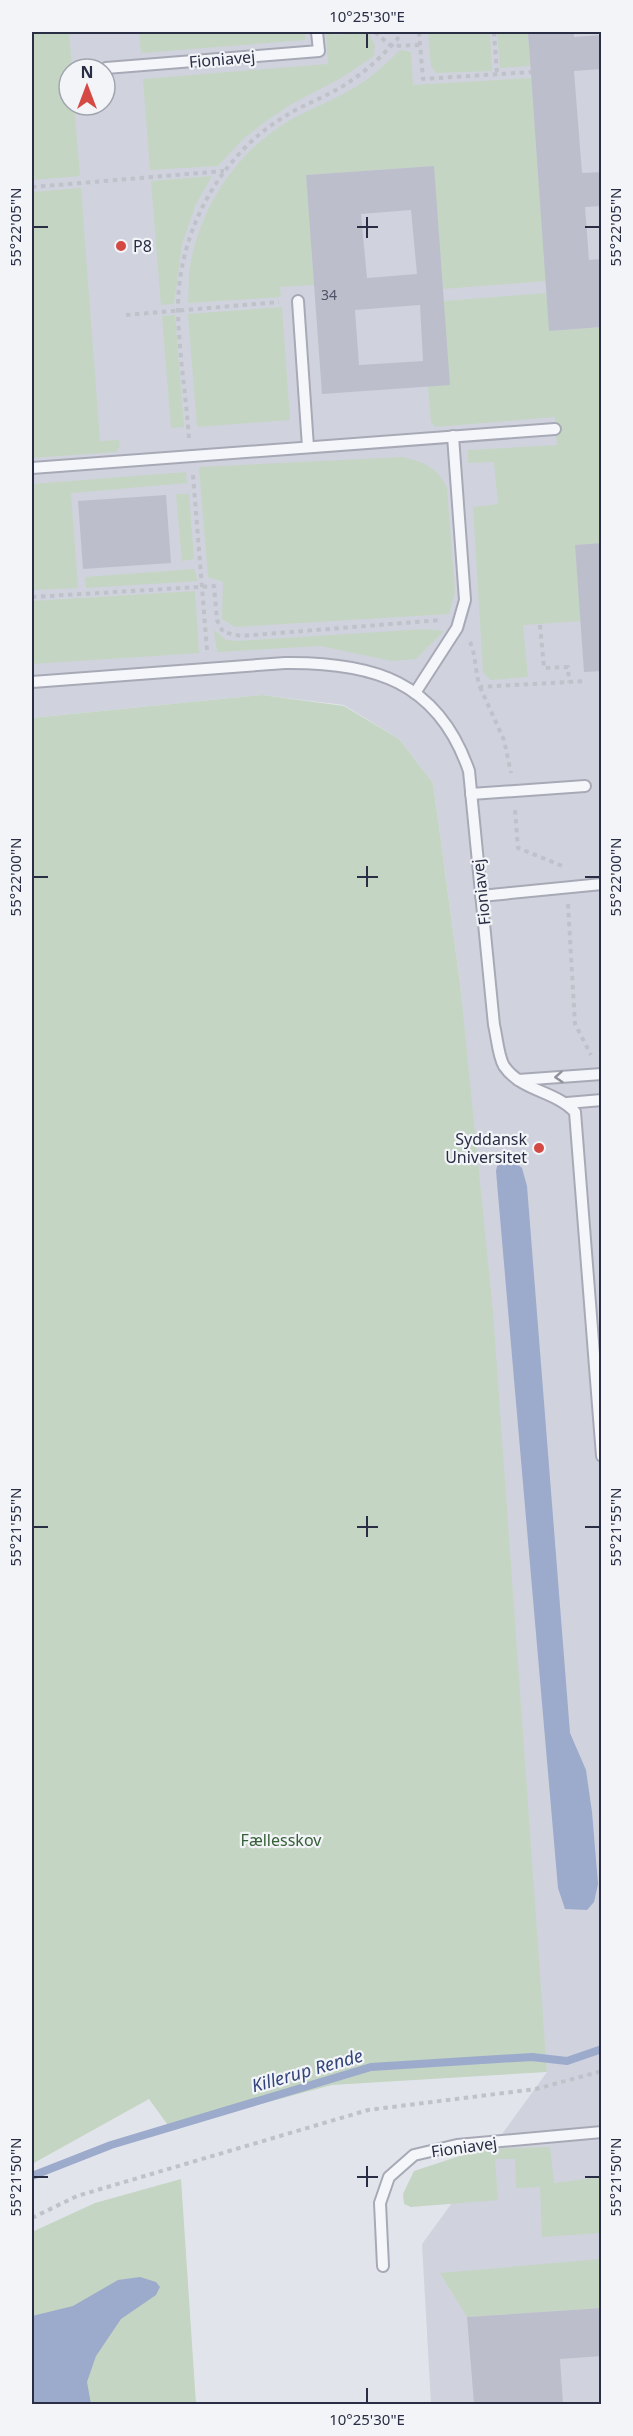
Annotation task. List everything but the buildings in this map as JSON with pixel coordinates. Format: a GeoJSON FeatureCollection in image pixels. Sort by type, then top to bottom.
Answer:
{"type":"FeatureCollection","features":[{"type":"Feature","properties":{"kind":"lane","name":"Fioniavej"},"geometry":{"type":"LineString","coordinates":[[117,67],[319,51],[317,32]]}},
{"type":"Feature","properties":{"kind":"lane"},"geometry":{"type":"LineString","coordinates":[[298,301],[308,447]]}},
{"type":"Feature","properties":{"kind":"lane"},"geometry":{"type":"LineString","coordinates":[[32,468],[555,429]]}},
{"type":"Feature","properties":{"kind":"lane"},"geometry":{"type":"LineString","coordinates":[[415,693],[458,628],[465,600],[453,436]]}},
{"type":"Feature","properties":{"kind":"lane","name":"Fioniavej"},"geometry":{"type":"LineString","coordinates":[[32,682],[285,663],[324,663],[363,669],[390,679],[415,693],[434,709],[450,728],[461,748],[469,771],[494,1025],[503,1064],[516,1080]]}},
{"type":"Feature","properties":{"kind":"lane"},"geometry":{"type":"LineString","coordinates":[[471,794],[585,786]]}},
{"type":"Feature","properties":{"kind":"lane"},"geometry":{"type":"LineString","coordinates":[[482,896],[602,884]]}},
{"type":"Feature","properties":{"kind":"lane"},"geometry":{"type":"LineString","coordinates":[[516,1080],[602,1074]]}},
{"type":"Feature","properties":{"kind":"lane"},"geometry":{"type":"LineString","coordinates":[[516,1080],[567,1103],[575,1112],[602,1456]]}},
{"type":"Feature","properties":{"kind":"lane"},"geometry":{"type":"LineString","coordinates":[[567,1103],[602,1100]]}},
{"type":"Feature","properties":{"kind":"lane","name":"Fioniavej"},"geometry":{"type":"LineString","coordinates":[[383,2266],[380,2203],[389,2177],[414,2155],[457,2145],[602,2132]]}},
{"type":"Feature","properties":{"kind":"path"},"geometry":{"type":"LineString","coordinates":[[375,32],[391,46],[420,45]]}},
{"type":"Feature","properties":{"kind":"path"},"geometry":{"type":"LineString","coordinates":[[208,670],[203,587],[178,310],[182,264],[196,223],[218,178],[247,145],[281,118],[347,83],[391,46],[403,32]]}},
{"type":"Feature","properties":{"kind":"path"},"geometry":{"type":"LineString","coordinates":[[419,32],[423,80],[531,72]]}},
{"type":"Feature","properties":{"kind":"path"},"geometry":{"type":"LineString","coordinates":[[494,32],[497,74]]}},
{"type":"Feature","properties":{"kind":"path"},"geometry":{"type":"LineString","coordinates":[[32,187],[224,171]]}},
{"type":"Feature","properties":{"kind":"path"},"geometry":{"type":"LineString","coordinates":[[126,315],[283,302]]}},
{"type":"Feature","properties":{"kind":"path"},"geometry":{"type":"LineString","coordinates":[[32,597],[214,586],[217,620],[224,632],[241,636],[445,620],[458,628],[473,648],[474,669],[480,687],[585,681]]}},
{"type":"Feature","properties":{"kind":"path"},"geometry":{"type":"LineString","coordinates":[[540,626],[544,668],[568,667],[569,682]]}},
{"type":"Feature","properties":{"kind":"path"},"geometry":{"type":"LineString","coordinates":[[32,2218],[77,2196],[368,2110],[536,2089],[602,2071]]}},
{"type":"Feature","properties":{"kind":"shaded area","name":"Syddansk Universitet"},"geometry":{"type":"Polygon","coordinates":[[[32,32],[601,32],[601,2404],[431,2404],[422,2244],[547,2072],[460,983],[433,783],[399,739],[344,705],[262,695],[32,718],[32,32]]]}},
{"type":"Feature","properties":{"kind":"green space"},"geometry":{"type":"Polygon","coordinates":[[[32,32],[69,32],[71,57],[57,57],[57,117],[75,117],[80,176],[32,180],[32,32]]]}},
{"type":"Feature","properties":{"kind":"green space"},"geometry":{"type":"Polygon","coordinates":[[[139,32],[305,32],[305,40],[141,53],[139,32]]]}},
{"type":"Feature","properties":{"kind":"green space"},"geometry":{"type":"Polygon","coordinates":[[[326,32],[333,32],[334,35],[368,33],[375,45],[374,56],[341,78],[290,105],[266,121],[243,139],[218,166],[150,170],[143,79],[328,64],[326,32]]]}},
{"type":"Feature","properties":{"kind":"green space"},"geometry":{"type":"Polygon","coordinates":[[[428,32],[490,32],[492,71],[436,73],[431,66],[428,32]]]}},
{"type":"Feature","properties":{"kind":"green space"},"geometry":{"type":"Polygon","coordinates":[[[497,32],[528,32],[530,66],[500,68],[497,32]]]}},
{"type":"Feature","properties":{"kind":"green space"},"geometry":{"type":"Polygon","coordinates":[[[400,50],[411,52],[413,85],[531,78],[546,281],[443,289],[433,166],[306,175],[314,285],[280,287],[281,297],[188,303],[190,266],[204,218],[226,179],[240,162],[273,131],[360,84],[400,50]]]}},
{"type":"Feature","properties":{"kind":"green space"},"geometry":{"type":"Polygon","coordinates":[[[212,176],[196,204],[182,244],[174,304],[161,305],[151,181],[212,176]]]}},
{"type":"Feature","properties":{"kind":"green space"},"geometry":{"type":"Polygon","coordinates":[[[81,188],[100,441],[119,440],[120,446],[116,452],[32,458],[32,192],[81,188]]]}},
{"type":"Feature","properties":{"kind":"green space"},"geometry":{"type":"Polygon","coordinates":[[[546,293],[550,331],[601,327],[601,543],[575,545],[581,621],[523,625],[528,677],[490,680],[483,672],[473,507],[498,504],[494,462],[468,463],[468,450],[557,445],[555,417],[435,427],[431,422],[428,386],[444,301],[546,293]]]}},
{"type":"Feature","properties":{"kind":"green space"},"geometry":{"type":"Polygon","coordinates":[[[282,307],[290,420],[197,427],[188,314],[282,307]]]}},
{"type":"Feature","properties":{"kind":"green space"},"geometry":{"type":"Polygon","coordinates":[[[175,315],[184,427],[171,428],[162,316],[175,315]]]}},
{"type":"Feature","properties":{"kind":"green space"},"geometry":{"type":"Polygon","coordinates":[[[402,457],[417,461],[434,470],[447,488],[455,592],[449,614],[235,627],[222,619],[223,582],[208,577],[199,467],[402,457]]]}},
{"type":"Feature","properties":{"kind":"green space"},"geometry":{"type":"Polygon","coordinates":[[[186,472],[187,483],[71,493],[78,588],[32,590],[32,484],[186,472]]]}},
{"type":"Feature","properties":{"kind":"green space"},"geometry":{"type":"Polygon","coordinates":[[[176,494],[189,494],[194,559],[182,561],[176,494]]]}},
{"type":"Feature","properties":{"kind":"green space"},"geometry":{"type":"Polygon","coordinates":[[[194,569],[198,581],[86,588],[85,577],[194,569]]]}},
{"type":"Feature","properties":{"kind":"green space"},"geometry":{"type":"Polygon","coordinates":[[[195,591],[199,653],[32,664],[32,601],[195,591]]]}},
{"type":"Feature","properties":{"kind":"green space"},"geometry":{"type":"Polygon","coordinates":[[[425,629],[444,631],[416,659],[391,661],[321,646],[217,652],[214,630],[226,640],[238,641],[425,629]]]}},
{"type":"Feature","properties":{"kind":"green space","name":"Fællesskov"},"geometry":{"type":"Polygon","coordinates":[[[262,695],[344,706],[399,739],[433,783],[460,983],[493,1312],[547,2072],[332,2085],[170,2128],[149,2099],[32,2164],[32,718],[262,695]]]}},
{"type":"Feature","properties":{"kind":"green space"},"geometry":{"type":"Polygon","coordinates":[[[550,2147],[554,2183],[601,2177],[601,2233],[542,2237],[540,2187],[516,2188],[515,2159],[495,2159],[498,2200],[411,2207],[404,2204],[403,2194],[414,2171],[481,2149],[550,2147]]]}},
{"type":"Feature","properties":{"kind":"green space"},"geometry":{"type":"Polygon","coordinates":[[[181,2179],[196,2404],[32,2404],[32,2232],[95,2203],[181,2179]]]}},
{"type":"Feature","properties":{"kind":"green space"},"geometry":{"type":"Polygon","coordinates":[[[601,2259],[601,2308],[467,2317],[440,2273],[601,2259]]]}},
{"type":"Feature","properties":{"kind":"water"},"geometry":{"type":"Polygon","coordinates":[[[509,1157],[522,1168],[527,1186],[570,1733],[586,1770],[592,1812],[598,1884],[594,1902],[587,1910],[565,1909],[558,1888],[496,1171],[499,1158],[509,1157]]]}},
{"type":"Feature","properties":{"kind":"water"},"geometry":{"type":"Polygon","coordinates":[[[140,2277],[156,2282],[160,2287],[156,2295],[121,2319],[96,2356],[87,2382],[91,2404],[32,2404],[32,2316],[73,2306],[118,2280],[140,2277]]]}},
{"type":"Feature","properties":{"kind":"waterway","name":"Killerup Rende"},"geometry":{"type":"LineString","coordinates":[[32,2176],[111,2145],[371,2067],[532,2057],[567,2061],[602,2049]]}},
{"type":"Feature","properties":{"kind":"place","name":"P8"},"geometry":{"type":"Point","coordinates":[121,246]}},
{"type":"Feature","properties":{"kind":"place","name":"Syddansk Universitet"},"geometry":{"type":"Point","coordinates":[539,1148]}}]}
